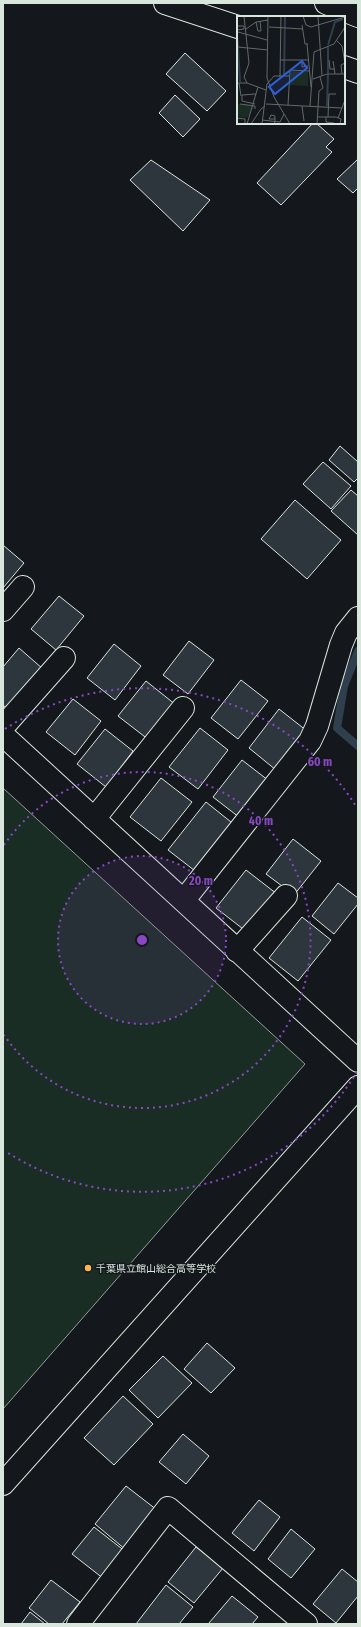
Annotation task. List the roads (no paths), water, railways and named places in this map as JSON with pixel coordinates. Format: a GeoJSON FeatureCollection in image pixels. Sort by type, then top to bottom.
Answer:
{"type":"FeatureCollection","features":[{"type":"Feature","properties":{"kind":"main road"},"geometry":{"type":"LineString","coordinates":[[165,3],[237,27]]}},
{"type":"Feature","properties":{"kind":"main road"},"geometry":{"type":"LineString","coordinates":[[326,3],[358,16]]}},
{"type":"Feature","properties":{"kind":"main road"},"geometry":{"type":"LineString","coordinates":[[345,67],[358,72]]}},
{"type":"Feature","properties":{"kind":"main road"},"geometry":{"type":"LineString","coordinates":[[3,610],[23,587]]}},
{"type":"Feature","properties":{"kind":"main road"},"geometry":{"type":"LineString","coordinates":[[184,900],[310,741],[317,726],[341,645],[346,633],[358,618]]}},
{"type":"Feature","properties":{"kind":"main road"},"geometry":{"type":"LineString","coordinates":[[3,727],[64,658]]}},
{"type":"Feature","properties":{"kind":"main road"},"geometry":{"type":"LineString","coordinates":[[94,819],[183,708]]}},
{"type":"Feature","properties":{"kind":"main road"},"geometry":{"type":"LineString","coordinates":[[3,735],[358,1061]]}},
{"type":"Feature","properties":{"kind":"main road"},"geometry":{"type":"LineString","coordinates":[[237,951],[286,896]]}},
{"type":"Feature","properties":{"kind":"main road"},"geometry":{"type":"LineString","coordinates":[[3,1484],[358,1087]]}},
{"type":"Feature","properties":{"kind":"main road"},"geometry":{"type":"LineString","coordinates":[[78,1624],[168,1508],[306,1624]]}},
{"type":"Feature","properties":{"kind":"waterway"},"geometry":{"type":"LineString","coordinates":[[358,651],[344,686],[337,728],[358,746]]}},
{"type":"Feature","properties":{"kind":"place","name":"千葉県立館山総合高等学校"},"geometry":{"type":"Point","coordinates":[88,1268]}}]}
